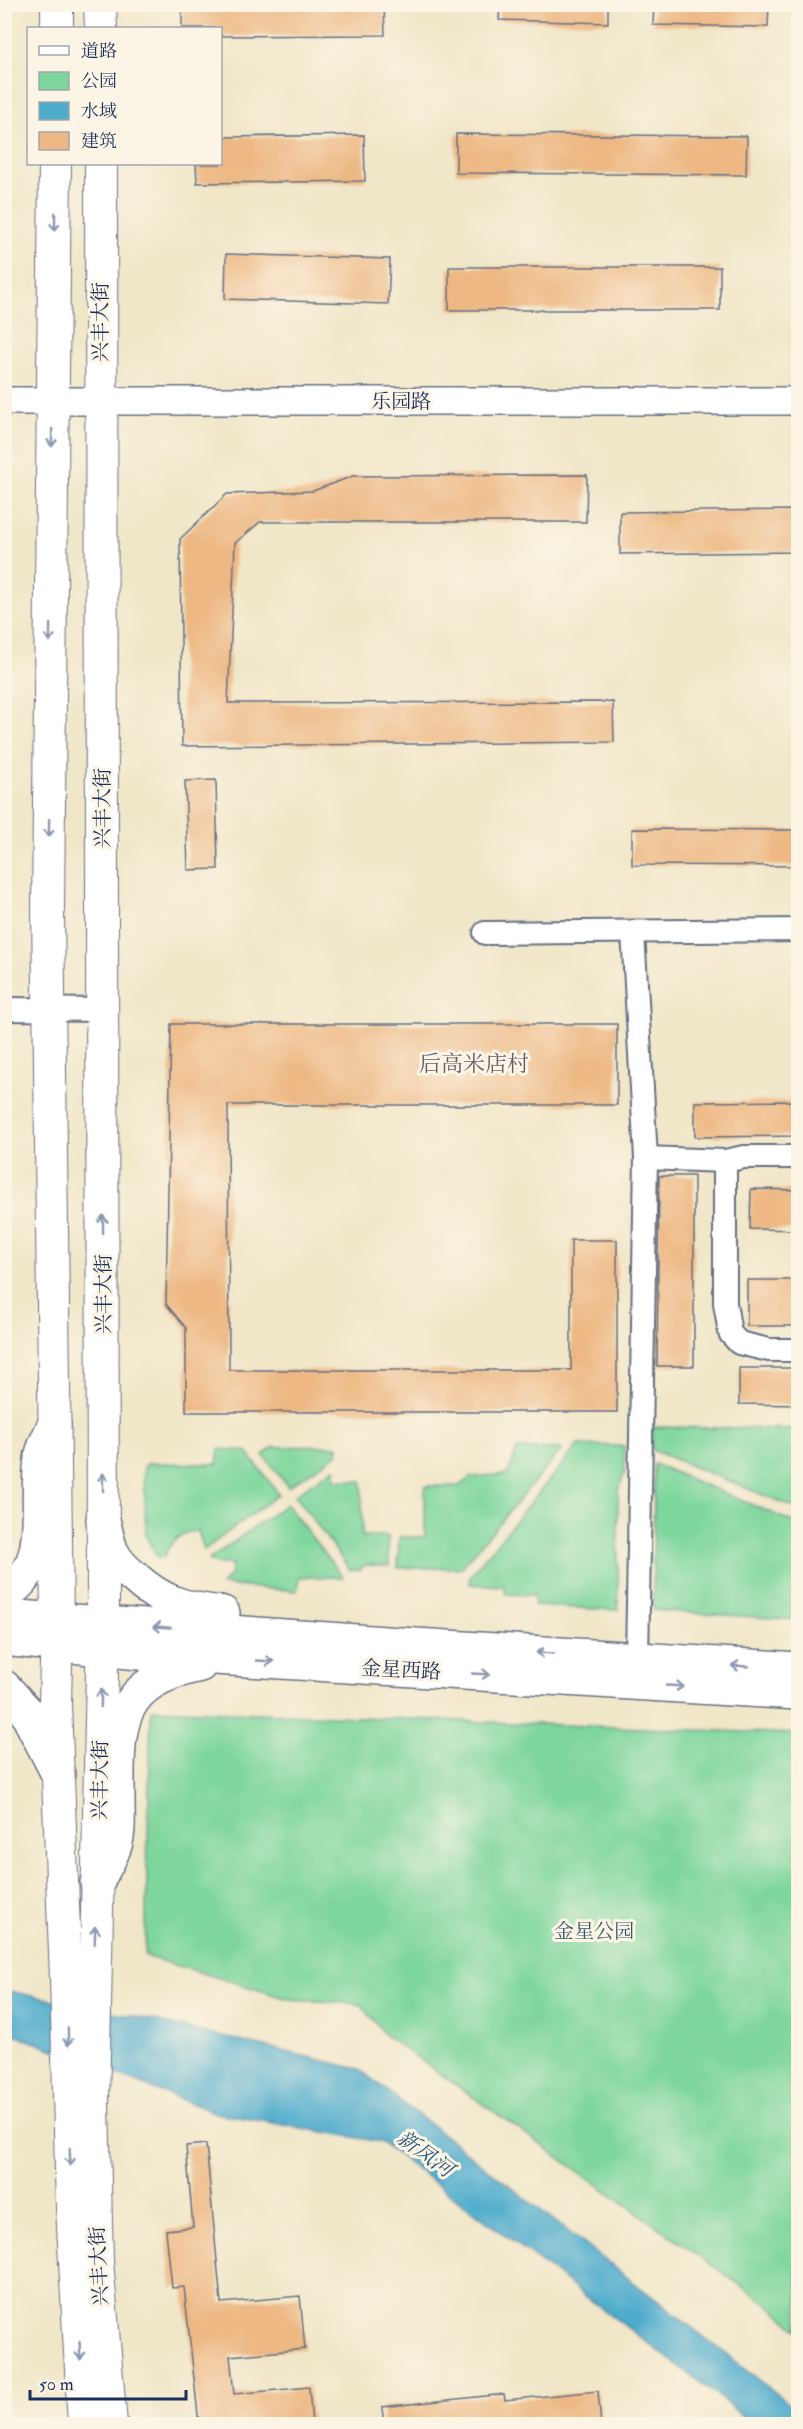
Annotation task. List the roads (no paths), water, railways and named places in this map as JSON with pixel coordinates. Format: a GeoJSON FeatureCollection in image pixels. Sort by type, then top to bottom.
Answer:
{"type":"FeatureCollection","features":[{"type":"Feature","properties":{"kind":"main road"},"geometry":{"type":"LineString","coordinates":[[57,4],[57,27]]}},
{"type":"Feature","properties":{"kind":"main road"},"geometry":{"type":"LineString","coordinates":[[100,4],[100,27]]}},
{"type":"Feature","properties":{"kind":"main road","name":"兴丰大街"},"geometry":{"type":"LineString","coordinates":[[56,165],[48,1008],[57,1632],[55,1704],[66,1978],[81,2101],[111,2424]]}},
{"type":"Feature","properties":{"kind":"main road","name":"兴丰大街"},"geometry":{"type":"LineString","coordinates":[[84,2424],[72,2208],[81,2101],[94,1993],[102,1635],[101,165]]}},
{"type":"Feature","properties":{"kind":"main road"},"geometry":{"type":"LineString","coordinates":[[4,1595],[18,1586],[30,1569],[38,1547],[41,1458],[54,1425]]}},
{"type":"Feature","properties":{"kind":"main road"},"geometry":{"type":"LineString","coordinates":[[103,1520],[112,1552],[123,1567],[146,1588],[167,1601],[194,1610],[303,1623],[341,1640]]}},
{"type":"Feature","properties":{"kind":"main road","name":"金星西路"},"geometry":{"type":"LineString","coordinates":[[4,1616],[57,1632]]}},
{"type":"Feature","properties":{"kind":"main road","name":"金星西路"},"geometry":{"type":"LineString","coordinates":[[4,1639],[57,1632],[341,1640],[798,1669]]}},
{"type":"Feature","properties":{"kind":"main road","name":"金星西路"},"geometry":{"type":"LineString","coordinates":[[102,1635],[149,1654],[798,1692]]}},
{"type":"Feature","properties":{"kind":"main road"},"geometry":{"type":"LineString","coordinates":[[97,1883],[117,1838],[118,1758],[122,1719],[137,1693],[160,1677],[191,1667],[230,1659]]}},
{"type":"Feature","properties":{"kind":"main road"},"geometry":{"type":"LineString","coordinates":[[4,1687],[25,1710],[58,1774]]}},
{"type":"Feature","properties":{"kind":"street","name":"乐园路"},"geometry":{"type":"LineString","coordinates":[[4,401],[798,401]]}},
{"type":"Feature","properties":{"kind":"street"},"geometry":{"type":"LineString","coordinates":[[485,933],[798,930]]}},
{"type":"Feature","properties":{"kind":"street"},"geometry":{"type":"LineString","coordinates":[[633,932],[646,1158],[637,1659]]}},
{"type":"Feature","properties":{"kind":"street"},"geometry":{"type":"LineString","coordinates":[[4,1009],[103,1010]]}},
{"type":"Feature","properties":{"kind":"street"},"geometry":{"type":"LineString","coordinates":[[646,1158],[725,1161],[744,1157],[798,1156]]}},
{"type":"Feature","properties":{"kind":"street"},"geometry":{"type":"LineString","coordinates":[[725,1161],[725,1303],[730,1333],[739,1343],[769,1350],[798,1350]]}},
{"type":"Feature","properties":{"kind":"water","name":"新凤河"},"geometry":{"type":"Polygon","coordinates":[[[4,1990],[142,2018],[359,2069],[798,2410],[798,2424],[752,2424],[381,2142],[216,2113],[5,2031],[4,1990]]]}},
{"type":"Feature","properties":{"kind":"district","name":"后高米店村"},"geometry":{"type":"Point","coordinates":[474,1064]}},
{"type":"Feature","properties":{"kind":"park label","name":"金星公园"},"geometry":{"type":"Point","coordinates":[594,1931]}}]}
